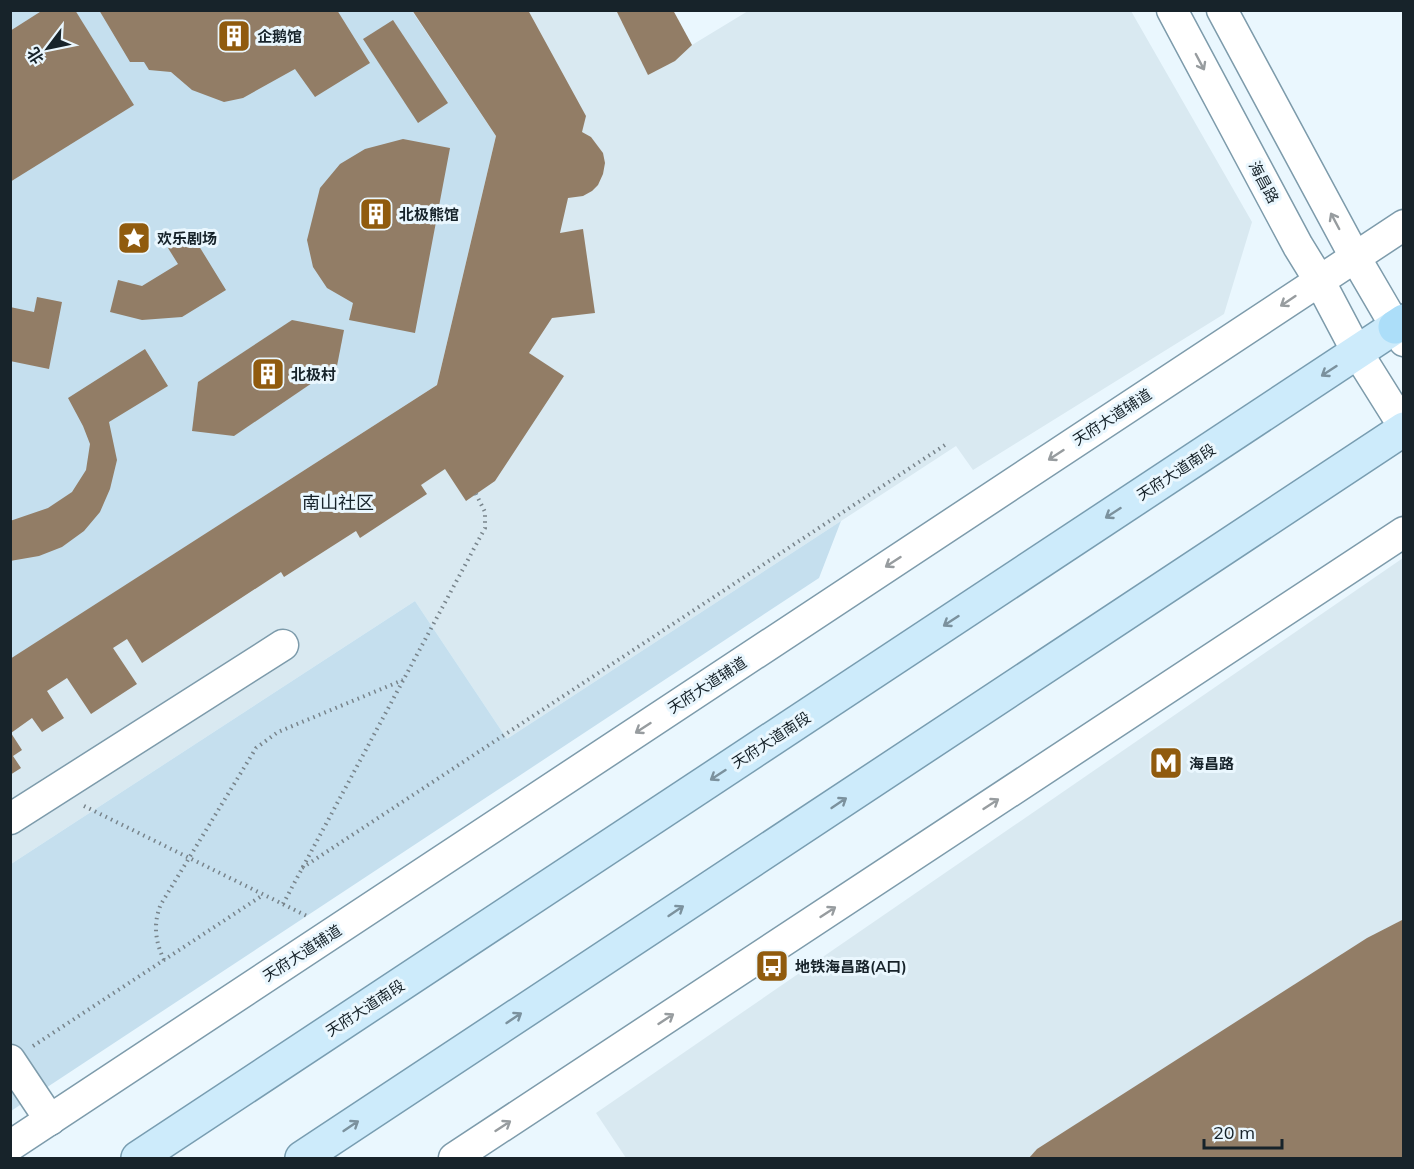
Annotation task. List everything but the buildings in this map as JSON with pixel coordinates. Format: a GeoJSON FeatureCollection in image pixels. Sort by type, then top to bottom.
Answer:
{"type":"FeatureCollection","features":[{"type":"Feature","properties":{"kind":"main road","name":"天府大道南段"},"geometry":{"type":"LineString","coordinates":[[138,1158],[1357,352],[1401,330]]}},
{"type":"Feature","properties":{"kind":"main road"},"geometry":{"type":"LineString","coordinates":[[302,1158],[1404,428]]}},
{"type":"Feature","properties":{"kind":"street","name":"海昌路"},"geometry":{"type":"LineString","coordinates":[[1172,10],[1298,246],[1319,280],[1357,352],[1404,428]]}},
{"type":"Feature","properties":{"kind":"street"},"geometry":{"type":"LineString","coordinates":[[1222,10],[1355,257],[1401,330]]}},
{"type":"Feature","properties":{"kind":"street","name":"天府大道辅道"},"geometry":{"type":"LineString","coordinates":[[10,1146],[1404,225]]}},
{"type":"Feature","properties":{"kind":"street"},"geometry":{"type":"LineString","coordinates":[[454,1158],[1404,532]]}},
{"type":"Feature","properties":{"kind":"street"},"geometry":{"type":"LineString","coordinates":[[10,819],[283,645]]}},
{"type":"Feature","properties":{"kind":"street"},"geometry":{"type":"LineString","coordinates":[[11,1060],[50,1120]]}},
{"type":"Feature","properties":{"kind":"path"},"geometry":{"type":"LineString","coordinates":[[302,868],[945,445]]}},
{"type":"Feature","properties":{"kind":"path"},"geometry":{"type":"LineString","coordinates":[[283,904],[485,528],[485,512],[476,494]]}},
{"type":"Feature","properties":{"kind":"path"},"geometry":{"type":"LineString","coordinates":[[165,960],[159,949],[155,926],[156,915],[251,755],[266,739],[278,732],[404,680]]}},
{"type":"Feature","properties":{"kind":"path"},"geometry":{"type":"LineString","coordinates":[[54,791],[336,930]]}},
{"type":"Feature","properties":{"kind":"path"},"geometry":{"type":"LineString","coordinates":[[11,1060],[263,894]]}},
{"type":"Feature","properties":{"kind":"shaded area"},"geometry":{"type":"Polygon","coordinates":[[[11,11],[412,11],[496,136],[437,385],[11,659],[11,11]]]}},
{"type":"Feature","properties":{"kind":"shaded area"},"geometry":{"type":"Polygon","coordinates":[[[412,11],[673,11],[692,45],[748,11],[1131,11],[1252,222],[1224,314],[973,470],[956,446],[507,739],[415,601],[11,864],[11,659],[437,385],[496,136],[412,11]]]}},
{"type":"Feature","properties":{"kind":"shaded area"},"geometry":{"type":"Polygon","coordinates":[[[841,521],[819,578],[11,1111],[11,864],[415,601],[507,739],[841,521]]]}},
{"type":"Feature","properties":{"kind":"shaded area"},"geometry":{"type":"Polygon","coordinates":[[[1403,558],[1403,1158],[626,1158],[596,1113],[1403,558]]]}},
{"type":"Feature","properties":{"kind":"place","name":"企鹅馆"},"geometry":{"type":"Point","coordinates":[234,36]}},
{"type":"Feature","properties":{"kind":"place","name":"北极熊馆"},"geometry":{"type":"Point","coordinates":[376,214]}},
{"type":"Feature","properties":{"kind":"place","name":"欢乐剧场"},"geometry":{"type":"Point","coordinates":[134,238]}},
{"type":"Feature","properties":{"kind":"place","name":"北极村"},"geometry":{"type":"Point","coordinates":[268,374]}},
{"type":"Feature","properties":{"kind":"place","name":"海昌路"},"geometry":{"type":"Point","coordinates":[1166,763]}},
{"type":"Feature","properties":{"kind":"place","name":"地铁海昌路(A口)"},"geometry":{"type":"Point","coordinates":[772,966]}},
{"type":"Feature","properties":{"kind":"district","name":"南山社区"},"geometry":{"type":"Point","coordinates":[338,502]}}]}
